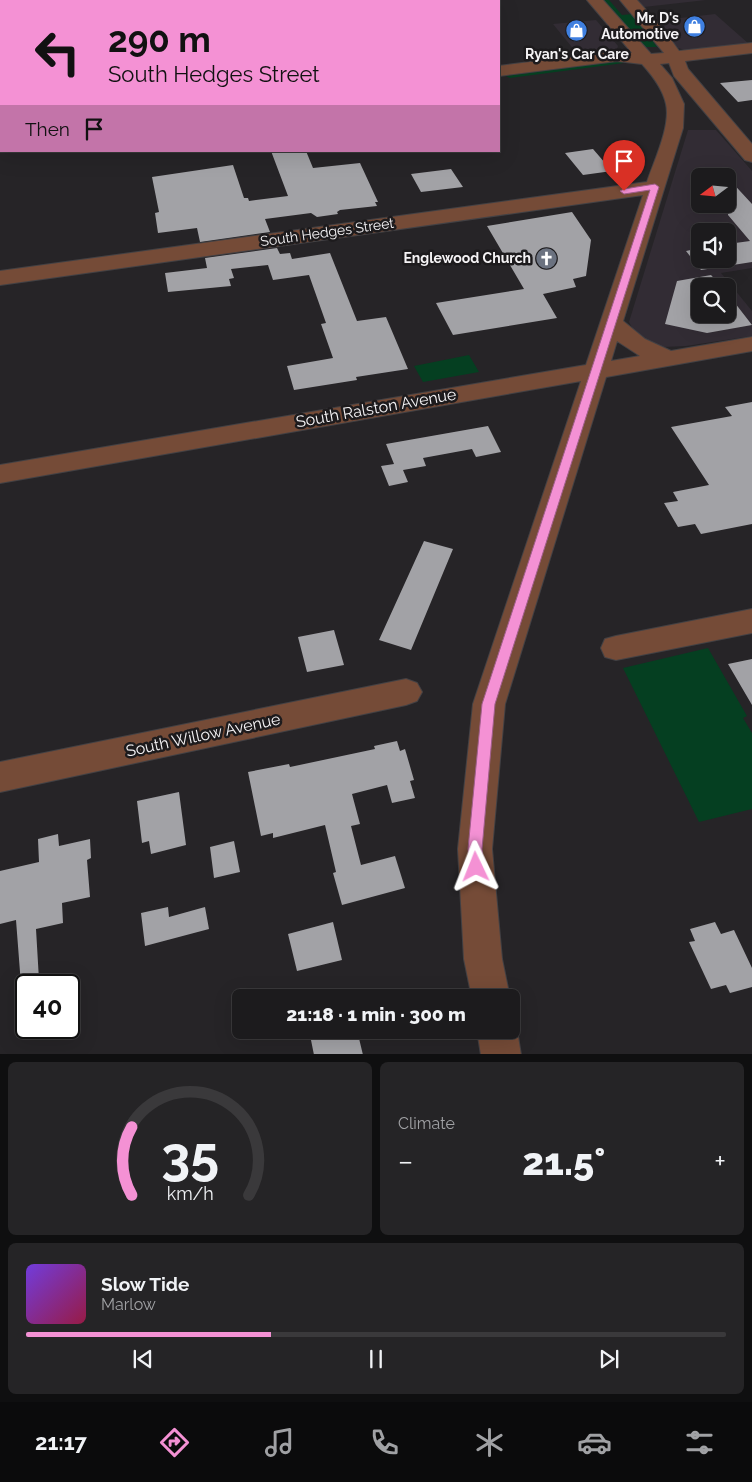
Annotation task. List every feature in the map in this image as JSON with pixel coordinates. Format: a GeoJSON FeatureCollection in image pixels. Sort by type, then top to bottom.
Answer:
{"type":"FeatureCollection","features":[{"type":"Feature","properties":{"kind":"street"},"geometry":{"type":"LineString","coordinates":[[489,989],[483,959],[475,849],[489,704],[674,128],[675,104],[663,78],[595,0]]}},
{"type":"Feature","properties":{"kind":"street"},"geometry":{"type":"LineString","coordinates":[[628,0],[655,30],[721,121],[752,156]]}},
{"type":"Feature","properties":{"kind":"street"},"geometry":{"type":"LineString","coordinates":[[500,77],[626,67],[647,60],[678,64],[752,48]]}},
{"type":"Feature","properties":{"kind":"street"},"geometry":{"type":"LineString","coordinates":[[675,104],[680,99],[678,64]]}},
{"type":"Feature","properties":{"kind":"street","name":"South Hedges Street"},"geometry":{"type":"LineString","coordinates":[[0,278],[655,187]]}},
{"type":"Feature","properties":{"kind":"street"},"geometry":{"type":"LineString","coordinates":[[611,322],[635,345],[648,352],[668,358]]}},
{"type":"Feature","properties":{"kind":"street","name":"South Ralston Avenue"},"geometry":{"type":"LineString","coordinates":[[0,474],[596,369],[752,344]]}},
{"type":"Feature","properties":{"kind":"street"},"geometry":{"type":"LineString","coordinates":[[616,648],[752,621]]}},
{"type":"Feature","properties":{"kind":"street","name":"South Willow Avenue"},"geometry":{"type":"LineString","coordinates":[[0,778],[406,692]]}},
{"type":"Feature","properties":{"kind":"street"},"geometry":{"type":"LineString","coordinates":[[498,1039],[501,1054]]}},
{"type":"Feature","properties":{"kind":"shaded area"},"geometry":{"type":"Polygon","coordinates":[[[638,0],[706,0],[644,7],[638,0]]]}},
{"type":"Feature","properties":{"kind":"shaded area"},"geometry":{"type":"Polygon","coordinates":[[[715,14],[749,44],[685,50],[678,48],[655,21],[715,14]]]}},
{"type":"Feature","properties":{"kind":"shaded area"},"geometry":{"type":"Polygon","coordinates":[[[596,20],[618,46],[617,49],[580,57],[553,24],[596,20]]]}},
{"type":"Feature","properties":{"kind":"shaded area"},"geometry":{"type":"Polygon","coordinates":[[[688,130],[716,130],[752,171],[752,268],[721,273],[725,278],[691,278],[691,323],[736,323],[736,291],[752,311],[752,336],[686,346],[663,347],[645,341],[635,333],[629,322],[688,130]]]}},
{"type":"Feature","properties":{"kind":"green space"},"geometry":{"type":"Polygon","coordinates":[[[601,0],[609,0],[622,15],[633,14],[657,47],[646,47],[601,0]]]}},
{"type":"Feature","properties":{"kind":"green space"},"geometry":{"type":"Polygon","coordinates":[[[619,61],[624,63],[510,78],[506,76],[619,61]]]}},
{"type":"Feature","properties":{"kind":"green space"},"geometry":{"type":"Polygon","coordinates":[[[469,355],[479,372],[423,382],[414,366],[469,355]]]}},
{"type":"Feature","properties":{"kind":"green space"},"geometry":{"type":"Polygon","coordinates":[[[708,648],[747,716],[743,718],[752,733],[752,809],[699,822],[623,668],[708,648]]]}},
{"type":"Feature","properties":{"kind":"building"},"geometry":{"type":"Polygon","coordinates":[[[752,80],[752,100],[738,102],[720,83],[752,80]]]}},
{"type":"Feature","properties":{"kind":"building"},"geometry":{"type":"Polygon","coordinates":[[[593,149],[612,171],[583,175],[565,153],[593,149]]]}},
{"type":"Feature","properties":{"kind":"building"},"geometry":{"type":"Polygon","coordinates":[[[271,152],[306,152],[313,168],[360,163],[378,202],[375,202],[377,206],[340,210],[337,212],[338,214],[317,217],[311,213],[265,219],[270,232],[200,242],[197,228],[158,233],[155,213],[159,212],[152,177],[233,165],[244,198],[248,198],[249,201],[288,196],[271,152]]]}},
{"type":"Feature","properties":{"kind":"building"},"geometry":{"type":"Polygon","coordinates":[[[451,169],[463,187],[421,192],[411,174],[451,169]]]}},
{"type":"Feature","properties":{"kind":"building"},"geometry":{"type":"Polygon","coordinates":[[[736,187],[752,204],[752,262],[736,265],[736,243],[750,241],[728,213],[736,213],[736,187]]]}},
{"type":"Feature","properties":{"kind":"building","name":"Englewood Church"},"geometry":{"type":"Polygon","coordinates":[[[572,212],[591,240],[586,276],[573,279],[576,287],[543,294],[557,318],[453,335],[436,303],[524,289],[487,226],[572,212]]]}},
{"type":"Feature","properties":{"kind":"building"},"geometry":{"type":"Polygon","coordinates":[[[277,248],[280,254],[290,253],[292,259],[330,253],[357,321],[386,317],[408,369],[356,377],[357,380],[294,390],[287,366],[333,358],[321,324],[326,323],[309,275],[273,280],[268,265],[231,269],[234,278],[229,279],[231,286],[168,292],[165,273],[207,268],[205,258],[277,248]]]}},
{"type":"Feature","properties":{"kind":"building"},"geometry":{"type":"Polygon","coordinates":[[[691,250],[691,257],[686,251],[691,250]]]}},
{"type":"Feature","properties":{"kind":"building"},"geometry":{"type":"Polygon","coordinates":[[[711,275],[714,278],[694,278],[711,275]]]}},
{"type":"Feature","properties":{"kind":"building"},"geometry":{"type":"Polygon","coordinates":[[[691,279],[691,323],[736,323],[736,304],[752,325],[707,333],[665,324],[677,281],[691,279]]]}},
{"type":"Feature","properties":{"kind":"building"},"geometry":{"type":"Polygon","coordinates":[[[752,402],[752,524],[701,534],[695,524],[678,527],[664,503],[678,501],[673,492],[709,485],[671,427],[732,416],[725,407],[752,402]]]}},
{"type":"Feature","properties":{"kind":"building"},"geometry":{"type":"Polygon","coordinates":[[[488,426],[501,452],[476,457],[472,449],[423,458],[426,466],[403,470],[408,482],[389,486],[381,466],[394,464],[386,444],[488,426]]]}},
{"type":"Feature","properties":{"kind":"building"},"geometry":{"type":"Polygon","coordinates":[[[424,541],[453,549],[411,650],[379,640],[424,541]]]}},
{"type":"Feature","properties":{"kind":"building"},"geometry":{"type":"Polygon","coordinates":[[[334,630],[344,665],[307,672],[298,637],[334,630]]]}},
{"type":"Feature","properties":{"kind":"building"},"geometry":{"type":"Polygon","coordinates":[[[752,659],[752,705],[728,664],[752,659]]]}},
{"type":"Feature","properties":{"kind":"building"},"geometry":{"type":"Polygon","coordinates":[[[397,741],[400,751],[405,749],[414,780],[410,781],[415,798],[392,803],[387,785],[352,794],[360,824],[351,826],[361,865],[395,856],[405,888],[342,905],[333,873],[336,872],[325,825],[273,838],[273,833],[261,836],[248,772],[289,764],[290,767],[375,749],[374,746],[397,741]]]}},
{"type":"Feature","properties":{"kind":"building"},"geometry":{"type":"Polygon","coordinates":[[[179,792],[186,845],[151,854],[149,841],[142,843],[137,801],[179,792]]]}},
{"type":"Feature","properties":{"kind":"building"},"geometry":{"type":"Polygon","coordinates":[[[58,834],[59,846],[90,839],[91,858],[87,860],[90,897],[62,903],[63,923],[36,929],[39,974],[20,974],[16,920],[0,924],[0,871],[39,862],[38,839],[58,834]]]}},
{"type":"Feature","properties":{"kind":"building"},"geometry":{"type":"Polygon","coordinates":[[[234,841],[240,872],[214,878],[210,847],[234,841]]]}},
{"type":"Feature","properties":{"kind":"building"},"geometry":{"type":"Polygon","coordinates":[[[168,907],[169,917],[205,907],[209,929],[145,946],[141,913],[168,907]]]}},
{"type":"Feature","properties":{"kind":"building"},"geometry":{"type":"Polygon","coordinates":[[[333,922],[342,960],[297,971],[288,934],[333,922]]]}},
{"type":"Feature","properties":{"kind":"building"},"geometry":{"type":"Polygon","coordinates":[[[715,922],[721,934],[734,930],[752,968],[752,987],[730,993],[726,985],[711,989],[689,942],[695,941],[690,929],[715,922]]]}},
{"type":"Feature","properties":{"kind":"building"},"geometry":{"type":"Polygon","coordinates":[[[311,1039],[359,1039],[363,1054],[314,1054],[311,1039]]]}},
{"type":"Feature","properties":{"kind":"place","name":"Mr. D's Automotive"},"geometry":{"type":"Point","coordinates":[695,26]}},
{"type":"Feature","properties":{"kind":"place","name":"Ryan's Car Care"},"geometry":{"type":"Point","coordinates":[577,31]}},
{"type":"Feature","properties":{"kind":"place","name":"Englewood Church"},"geometry":{"type":"Point","coordinates":[547,258]}},
{"type":"Feature","properties":{"kind":"route"},"geometry":{"type":"LineString","coordinates":[[476,867],[475,849],[489,704],[655,187],[624,191]]}}]}
